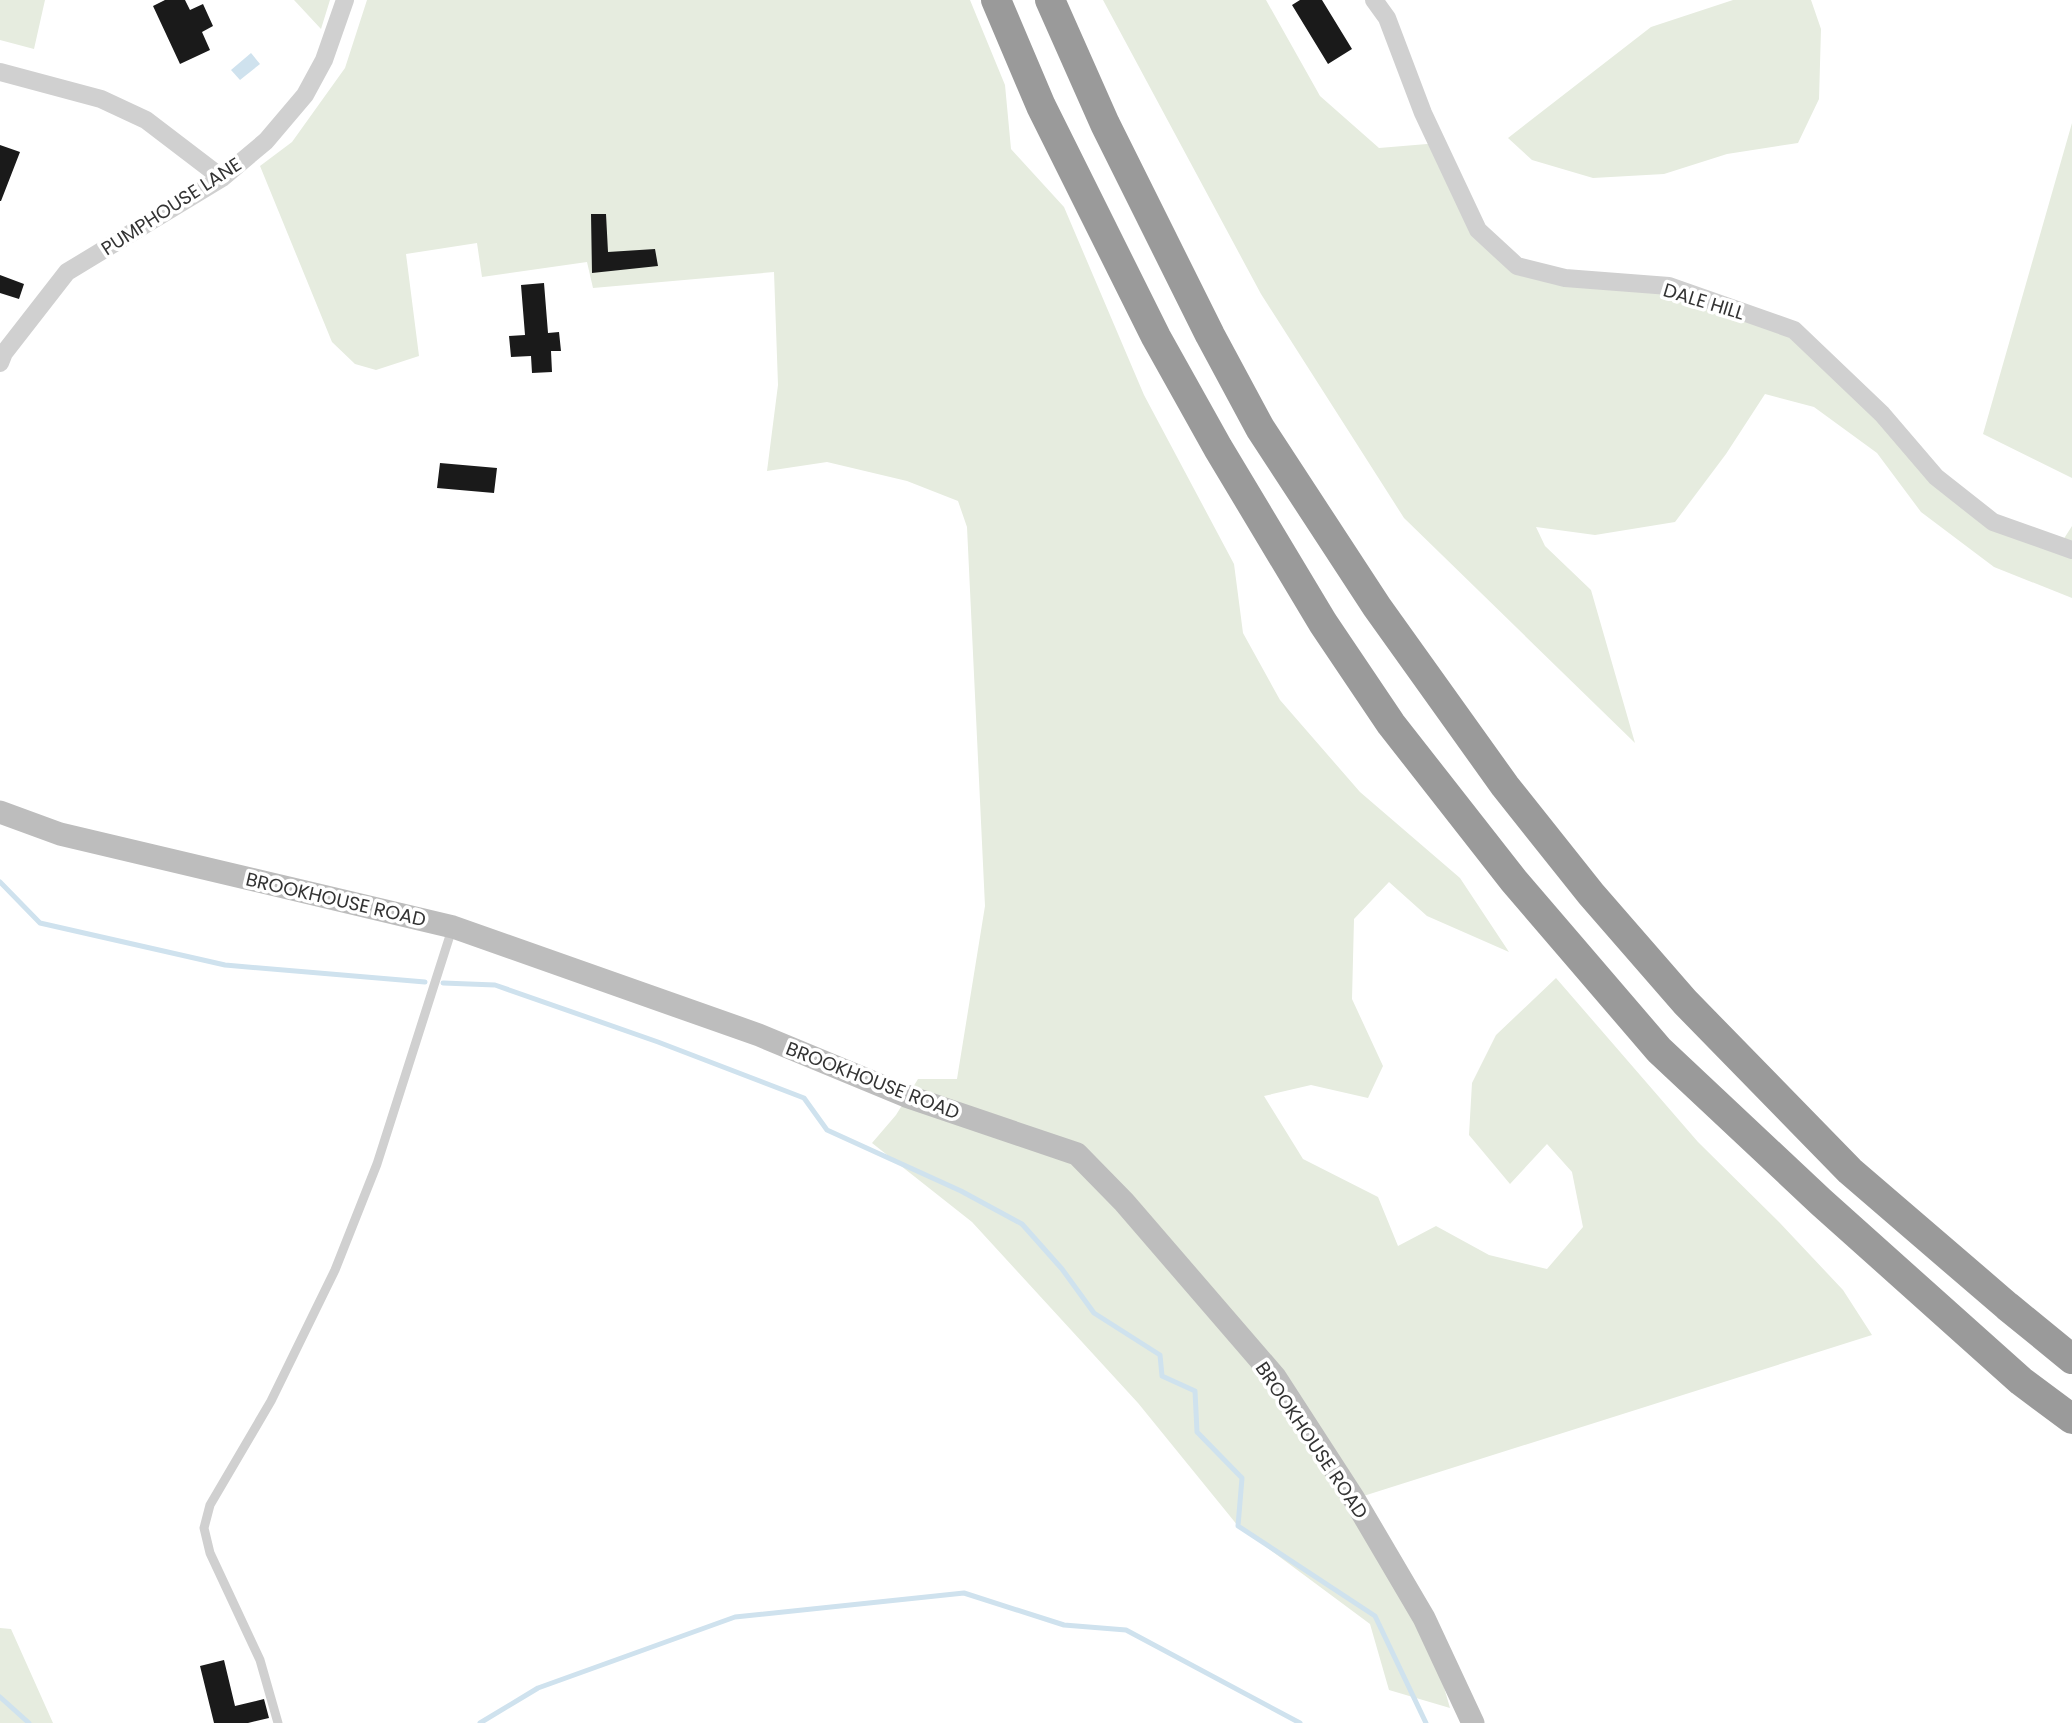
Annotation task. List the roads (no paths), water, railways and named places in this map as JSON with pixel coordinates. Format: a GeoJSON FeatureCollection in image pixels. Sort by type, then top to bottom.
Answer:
{"type":"FeatureCollection","features":[{"type":"Feature","properties":{"kind":"highway"},"geometry":{"type":"LineString","coordinates":[[996,0],[1041,106],[1156,337],[1218,448],[1316,612],[1391,724],[1514,881],[1659,1051],[2021,1381],[2072,1419]]}},
{"type":"Feature","properties":{"kind":"highway"},"geometry":{"type":"LineString","coordinates":[[1050,0],[1105,124],[1210,335],[1260,428],[1377,607],[1505,786],[1591,894],[1685,1002],[1850,1171],[2072,1359]]}},
{"type":"Feature","properties":{"kind":"street","name":"PUMPHOUSE LANE"},"geometry":{"type":"LineString","coordinates":[[0,363],[4,353],[68,272],[222,178],[267,141],[305,95],[324,60],[345,0]]}},
{"type":"Feature","properties":{"kind":"street","name":"DALE HILL"},"geometry":{"type":"LineString","coordinates":[[1374,0],[1387,19],[1423,113],[1478,230],[1517,266],[1565,278],[1670,286],[1794,330],[1882,414],[1937,477],[1993,523],[2072,550]]}},
{"type":"Feature","properties":{"kind":"street"},"geometry":{"type":"LineString","coordinates":[[0,72],[100,99],[146,120],[222,178]]}},
{"type":"Feature","properties":{"kind":"street","name":"BROOKHOUSE ROAD"},"geometry":{"type":"LineString","coordinates":[[0,812],[60,834],[453,927],[759,1035],[906,1096],[1077,1154],[1124,1202],[1275,1377],[1347,1488],[1424,1618],[1474,1723]]}},
{"type":"Feature","properties":{"kind":"lane"},"geometry":{"type":"LineString","coordinates":[[278,1723],[260,1660],[210,1553],[204,1528],[210,1505],[271,1401],[335,1270],[377,1164],[453,927]]}},
{"type":"Feature","properties":{"kind":"water"},"geometry":{"type":"Polygon","coordinates":[[[251,53],[260,64],[240,80],[231,70],[251,53]]]}},
{"type":"Feature","properties":{"kind":"waterway"},"geometry":{"type":"LineString","coordinates":[[0,882],[40,923],[225,965],[425,982]]}},
{"type":"Feature","properties":{"kind":"waterway"},"geometry":{"type":"LineString","coordinates":[[443,983],[495,985],[658,1042],[804,1098],[827,1130],[961,1191],[1022,1224],[1062,1269],[1094,1313],[1160,1355],[1162,1376],[1195,1391],[1197,1432],[1242,1478],[1238,1526],[1375,1616],[1426,1723]]}},
{"type":"Feature","properties":{"kind":"waterway"},"geometry":{"type":"LineString","coordinates":[[480,1723],[538,1688],[735,1617],[964,1593],[1064,1625],[1126,1630],[1300,1723]]}},
{"type":"Feature","properties":{"kind":"waterway"},"geometry":{"type":"LineString","coordinates":[[0,1697],[29,1723]]}}]}
